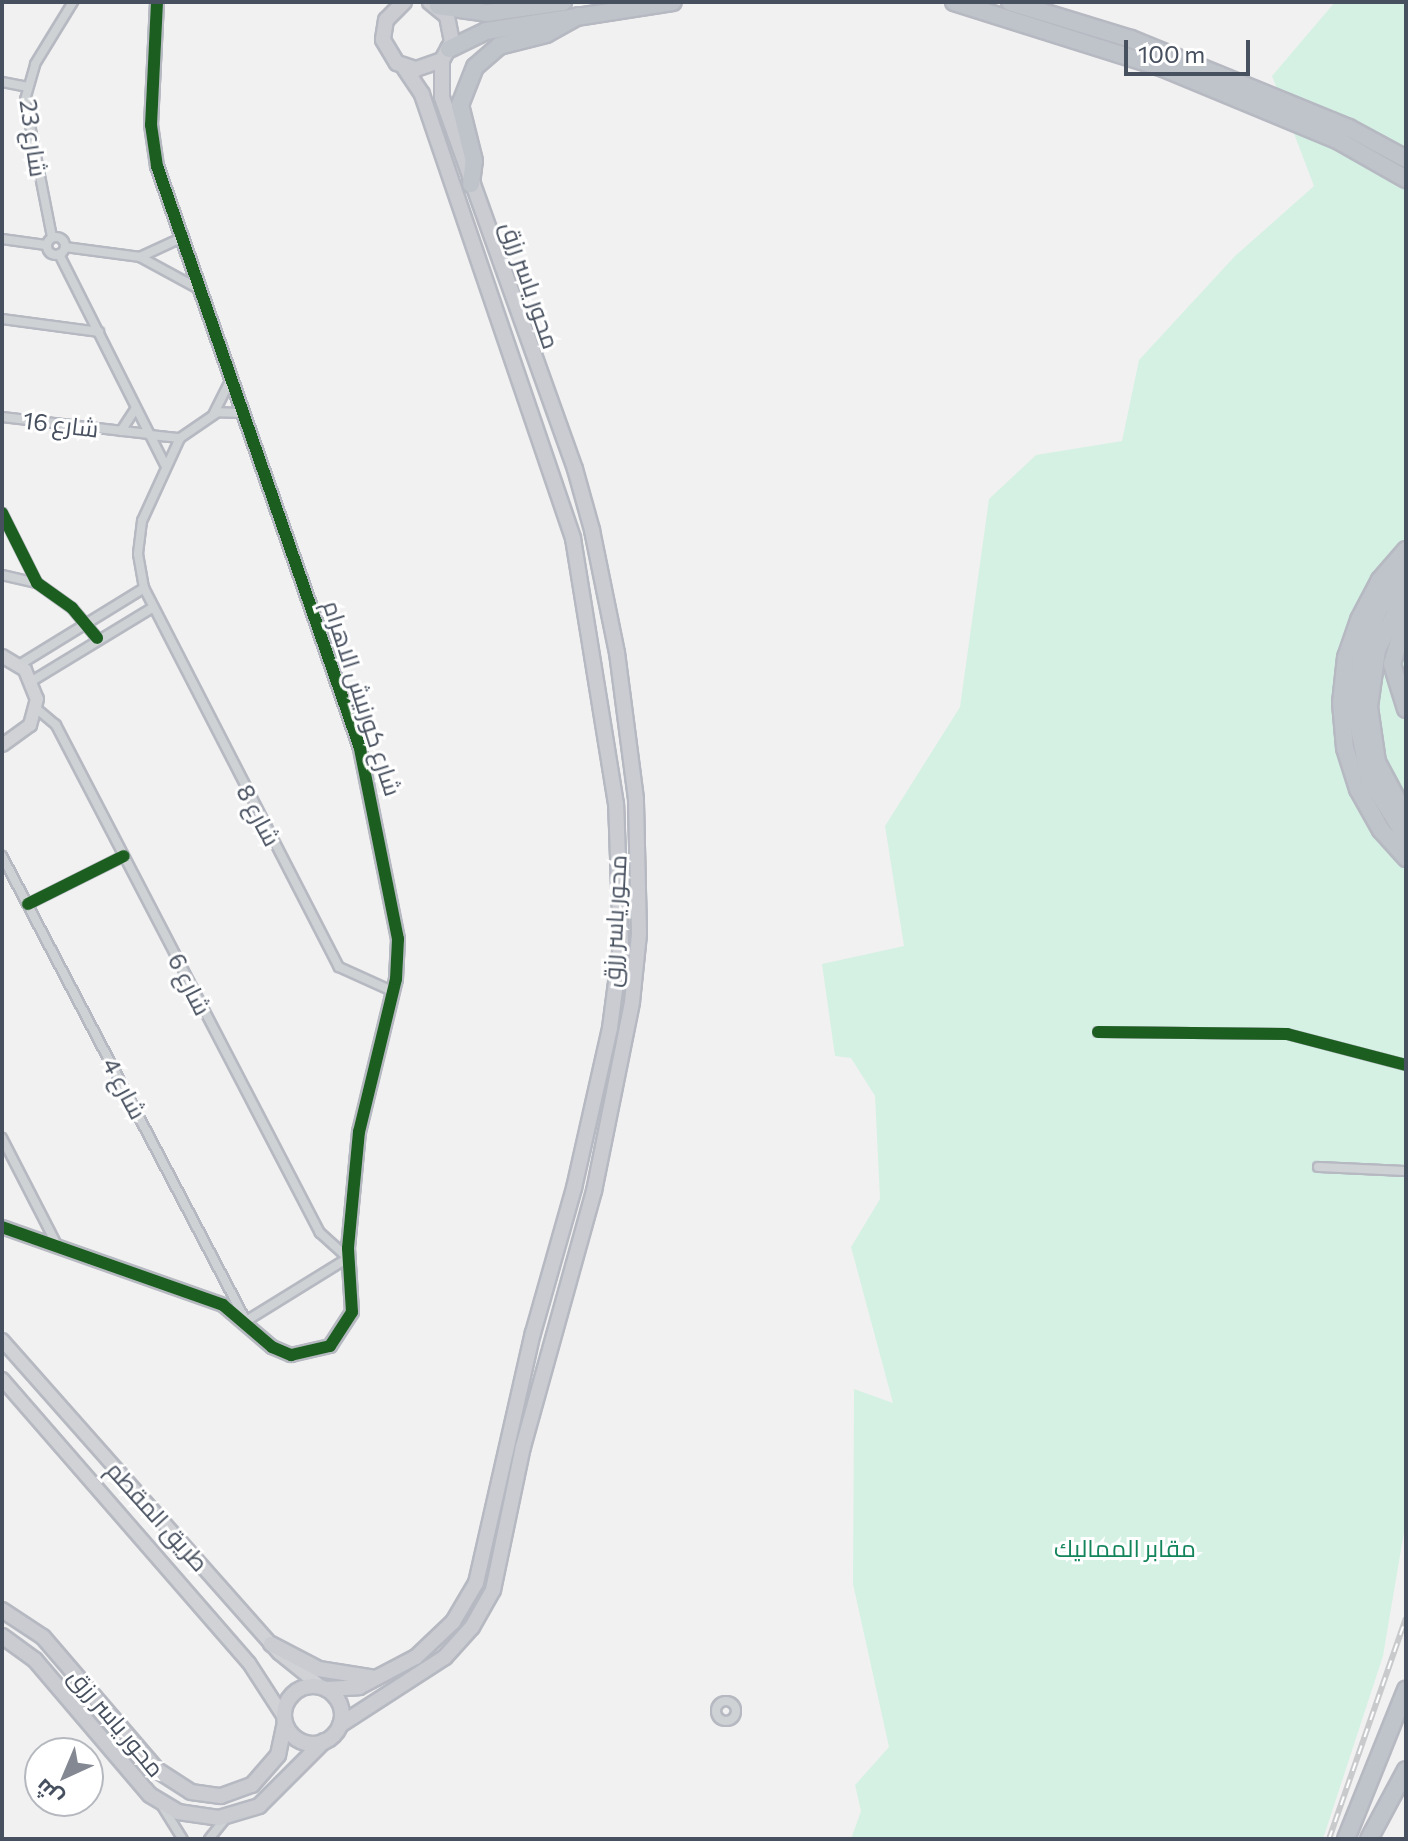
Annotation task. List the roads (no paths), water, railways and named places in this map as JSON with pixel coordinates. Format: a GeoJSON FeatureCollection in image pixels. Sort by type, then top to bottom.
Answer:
{"type":"FeatureCollection","features":[{"type":"Feature","properties":{"kind":"highway"},"geometry":{"type":"LineString","coordinates":[[434,4],[487,13],[563,2]]}},
{"type":"Feature","properties":{"kind":"highway"},"geometry":{"type":"LineString","coordinates":[[446,54],[486,31],[673,2]]}},
{"type":"Feature","properties":{"kind":"highway"},"geometry":{"type":"LineString","coordinates":[[954,2],[1177,74],[1339,141],[1405,178]]}},
{"type":"Feature","properties":{"kind":"highway"},"geometry":{"type":"LineString","coordinates":[[1010,2],[1131,39],[1349,128],[1406,159]]}},
{"type":"Feature","properties":{"kind":"highway"},"geometry":{"type":"LineString","coordinates":[[471,184],[474,161],[460,105],[475,67],[499,46],[546,34],[578,16]]}},
{"type":"Feature","properties":{"kind":"highway"},"geometry":{"type":"LineString","coordinates":[[1406,550],[1380,580],[1359,620],[1346,657],[1341,703],[1345,748],[1358,789],[1381,830],[1406,858]]}},
{"type":"Feature","properties":{"kind":"highway"},"geometry":{"type":"LineString","coordinates":[[1406,571],[1379,609],[1364,642],[1355,709],[1369,778],[1406,837]]}},
{"type":"Feature","properties":{"kind":"highway"},"geometry":{"type":"LineString","coordinates":[[1406,591],[1377,650],[1369,707],[1377,762],[1406,816]]}},
{"type":"Feature","properties":{"kind":"highway"},"geometry":{"type":"LineString","coordinates":[[1406,618],[1392,664],[1406,709]]}},
{"type":"Feature","properties":{"kind":"highway"},"geometry":{"type":"LineString","coordinates":[[1346,1839],[1404,1700]]}},
{"type":"Feature","properties":{"kind":"highway"},"geometry":{"type":"LineString","coordinates":[[1369,1839],[1406,1770]]}},
{"type":"Feature","properties":{"kind":"main road"},"geometry":{"type":"LineString","coordinates":[[390,8],[404,2]]}},
{"type":"Feature","properties":{"kind":"main road","name":"محور ياسر رزق"},"geometry":{"type":"LineString","coordinates":[[340,1725],[445,1657],[472,1627],[498,1576],[523,1447],[594,1191],[632,1002],[639,934],[636,799],[617,653],[592,530],[571,459],[439,88],[452,29],[434,4]]}},
{"type":"Feature","properties":{"kind":"main road","name":"محور ياسر رزق"},"geometry":{"type":"LineString","coordinates":[[323,1688],[348,1689],[380,1678],[444,1634],[469,1597],[480,1569],[610,1028],[622,916],[616,804],[573,538],[422,94],[383,40],[390,8]]}},
{"type":"Feature","properties":{"kind":"main road"},"geometry":{"type":"LineString","coordinates":[[403,66],[423,69],[446,54]]}},
{"type":"Feature","properties":{"kind":"main road","name":"محور ياسر رزق"},"geometry":{"type":"LineString","coordinates":[[2,1610],[52,1645],[157,1770],[191,1792],[221,1796],[252,1785],[278,1755],[285,1720]]}},
{"type":"Feature","properties":{"kind":"main road","name":"محور ياسر رزق"},"geometry":{"type":"LineString","coordinates":[[2,1636],[35,1660],[159,1802],[189,1815],[228,1816],[268,1799],[324,1741]]}},
{"type":"Feature","properties":{"kind":"main road"},"geometry":{"type":"LineString","coordinates":[[271,1644],[319,1669],[380,1678]]}},
{"type":"Feature","properties":{"kind":"main road"},"geometry":{"type":"LineString","coordinates":[[323,1688],[341,1707],[340,1725],[324,1741],[301,1741],[285,1720],[294,1693],[323,1688]]}},
{"type":"Feature","properties":{"kind":"street","name":"شارع 23"},"geometry":{"type":"LineString","coordinates":[[49,241],[25,113],[27,87],[73,2]]}},
{"type":"Feature","properties":{"kind":"street","name":"شارع كورنيش الاهرام"},"geometry":{"type":"LineString","coordinates":[[2,1227],[223,1305],[281,1352],[311,1354],[330,1346],[352,1312],[348,1258],[361,1118],[394,992],[398,939],[372,789],[181,238],[152,139],[157,2]]}},
{"type":"Feature","properties":{"kind":"street"},"geometry":{"type":"LineString","coordinates":[[2,82],[27,87]]}},
{"type":"Feature","properties":{"kind":"street"},"geometry":{"type":"LineString","coordinates":[[140,257],[181,238]]}},
{"type":"Feature","properties":{"kind":"street"},"geometry":{"type":"LineString","coordinates":[[2,239],[62,239],[62,251],[165,465]]}},
{"type":"Feature","properties":{"kind":"street"},"geometry":{"type":"LineString","coordinates":[[49,241],[51,254],[62,251],[140,257],[199,289]]}},
{"type":"Feature","properties":{"kind":"street"},"geometry":{"type":"LineString","coordinates":[[2,319],[99,332]]}},
{"type":"Feature","properties":{"kind":"street"},"geometry":{"type":"LineString","coordinates":[[212,415],[231,379]]}},
{"type":"Feature","properties":{"kind":"street","name":"شارع 16"},"geometry":{"type":"LineString","coordinates":[[121,431],[136,408]]}},
{"type":"Feature","properties":{"kind":"street"},"geometry":{"type":"LineString","coordinates":[[180,438],[224,410],[243,413]]}},
{"type":"Feature","properties":{"kind":"street","name":"شارع 16"},"geometry":{"type":"LineString","coordinates":[[2,417],[180,438]]}},
{"type":"Feature","properties":{"kind":"street","name":"شارع 8"},"geometry":{"type":"LineString","coordinates":[[180,438],[165,465],[138,537],[144,588],[339,967],[394,992]]}},
{"type":"Feature","properties":{"kind":"street"},"geometry":{"type":"LineString","coordinates":[[2,513],[37,583],[84,620],[97,638]]}},
{"type":"Feature","properties":{"kind":"street"},"geometry":{"type":"LineString","coordinates":[[2,575],[37,583]]}},
{"type":"Feature","properties":{"kind":"street"},"geometry":{"type":"LineString","coordinates":[[19,665],[84,620],[144,588]]}},
{"type":"Feature","properties":{"kind":"street"},"geometry":{"type":"LineString","coordinates":[[32,681],[97,638],[152,608]]}},
{"type":"Feature","properties":{"kind":"street"},"geometry":{"type":"LineString","coordinates":[[2,656],[19,665],[32,681],[36,708],[24,732],[2,745]]}},
{"type":"Feature","properties":{"kind":"street","name":"شارع 6"},"geometry":{"type":"LineString","coordinates":[[36,708],[56,725],[320,1233],[348,1258]]}},
{"type":"Feature","properties":{"kind":"street","name":"شارع 4"},"geometry":{"type":"LineString","coordinates":[[2,856],[246,1321]]}},
{"type":"Feature","properties":{"kind":"street"},"geometry":{"type":"LineString","coordinates":[[28,904],[124,856]]}},
{"type":"Feature","properties":{"kind":"street"},"geometry":{"type":"LineString","coordinates":[[1098,1032],[1287,1034],[1406,1065]]}},
{"type":"Feature","properties":{"kind":"street"},"geometry":{"type":"LineString","coordinates":[[2,1138],[57,1246]]}},
{"type":"Feature","properties":{"kind":"street"},"geometry":{"type":"LineString","coordinates":[[1318,1167],[1406,1171]]}},
{"type":"Feature","properties":{"kind":"street"},"geometry":{"type":"LineString","coordinates":[[246,1321],[348,1258]]}},
{"type":"Feature","properties":{"kind":"street","name":"طريق المقطم"},"geometry":{"type":"LineString","coordinates":[[2,1340],[271,1644],[323,1688]]}},
{"type":"Feature","properties":{"kind":"street","name":"طريق المقطم"},"geometry":{"type":"LineString","coordinates":[[2,1379],[249,1663],[285,1720]]}},
{"type":"Feature","properties":{"kind":"street"},"geometry":{"type":"LineString","coordinates":[[159,1802],[183,1839]]}},
{"type":"Feature","properties":{"kind":"street"},"geometry":{"type":"LineString","coordinates":[[209,1839],[228,1816]]}},
{"type":"Feature","properties":{"kind":"railway"},"geometry":{"type":"LineString","coordinates":[[1329,1839],[1406,1618]]}},
{"type":"Feature","properties":{"kind":"park label","name":"مقابر المماليك"},"geometry":{"type":"Point","coordinates":[1125,1548]}}]}
